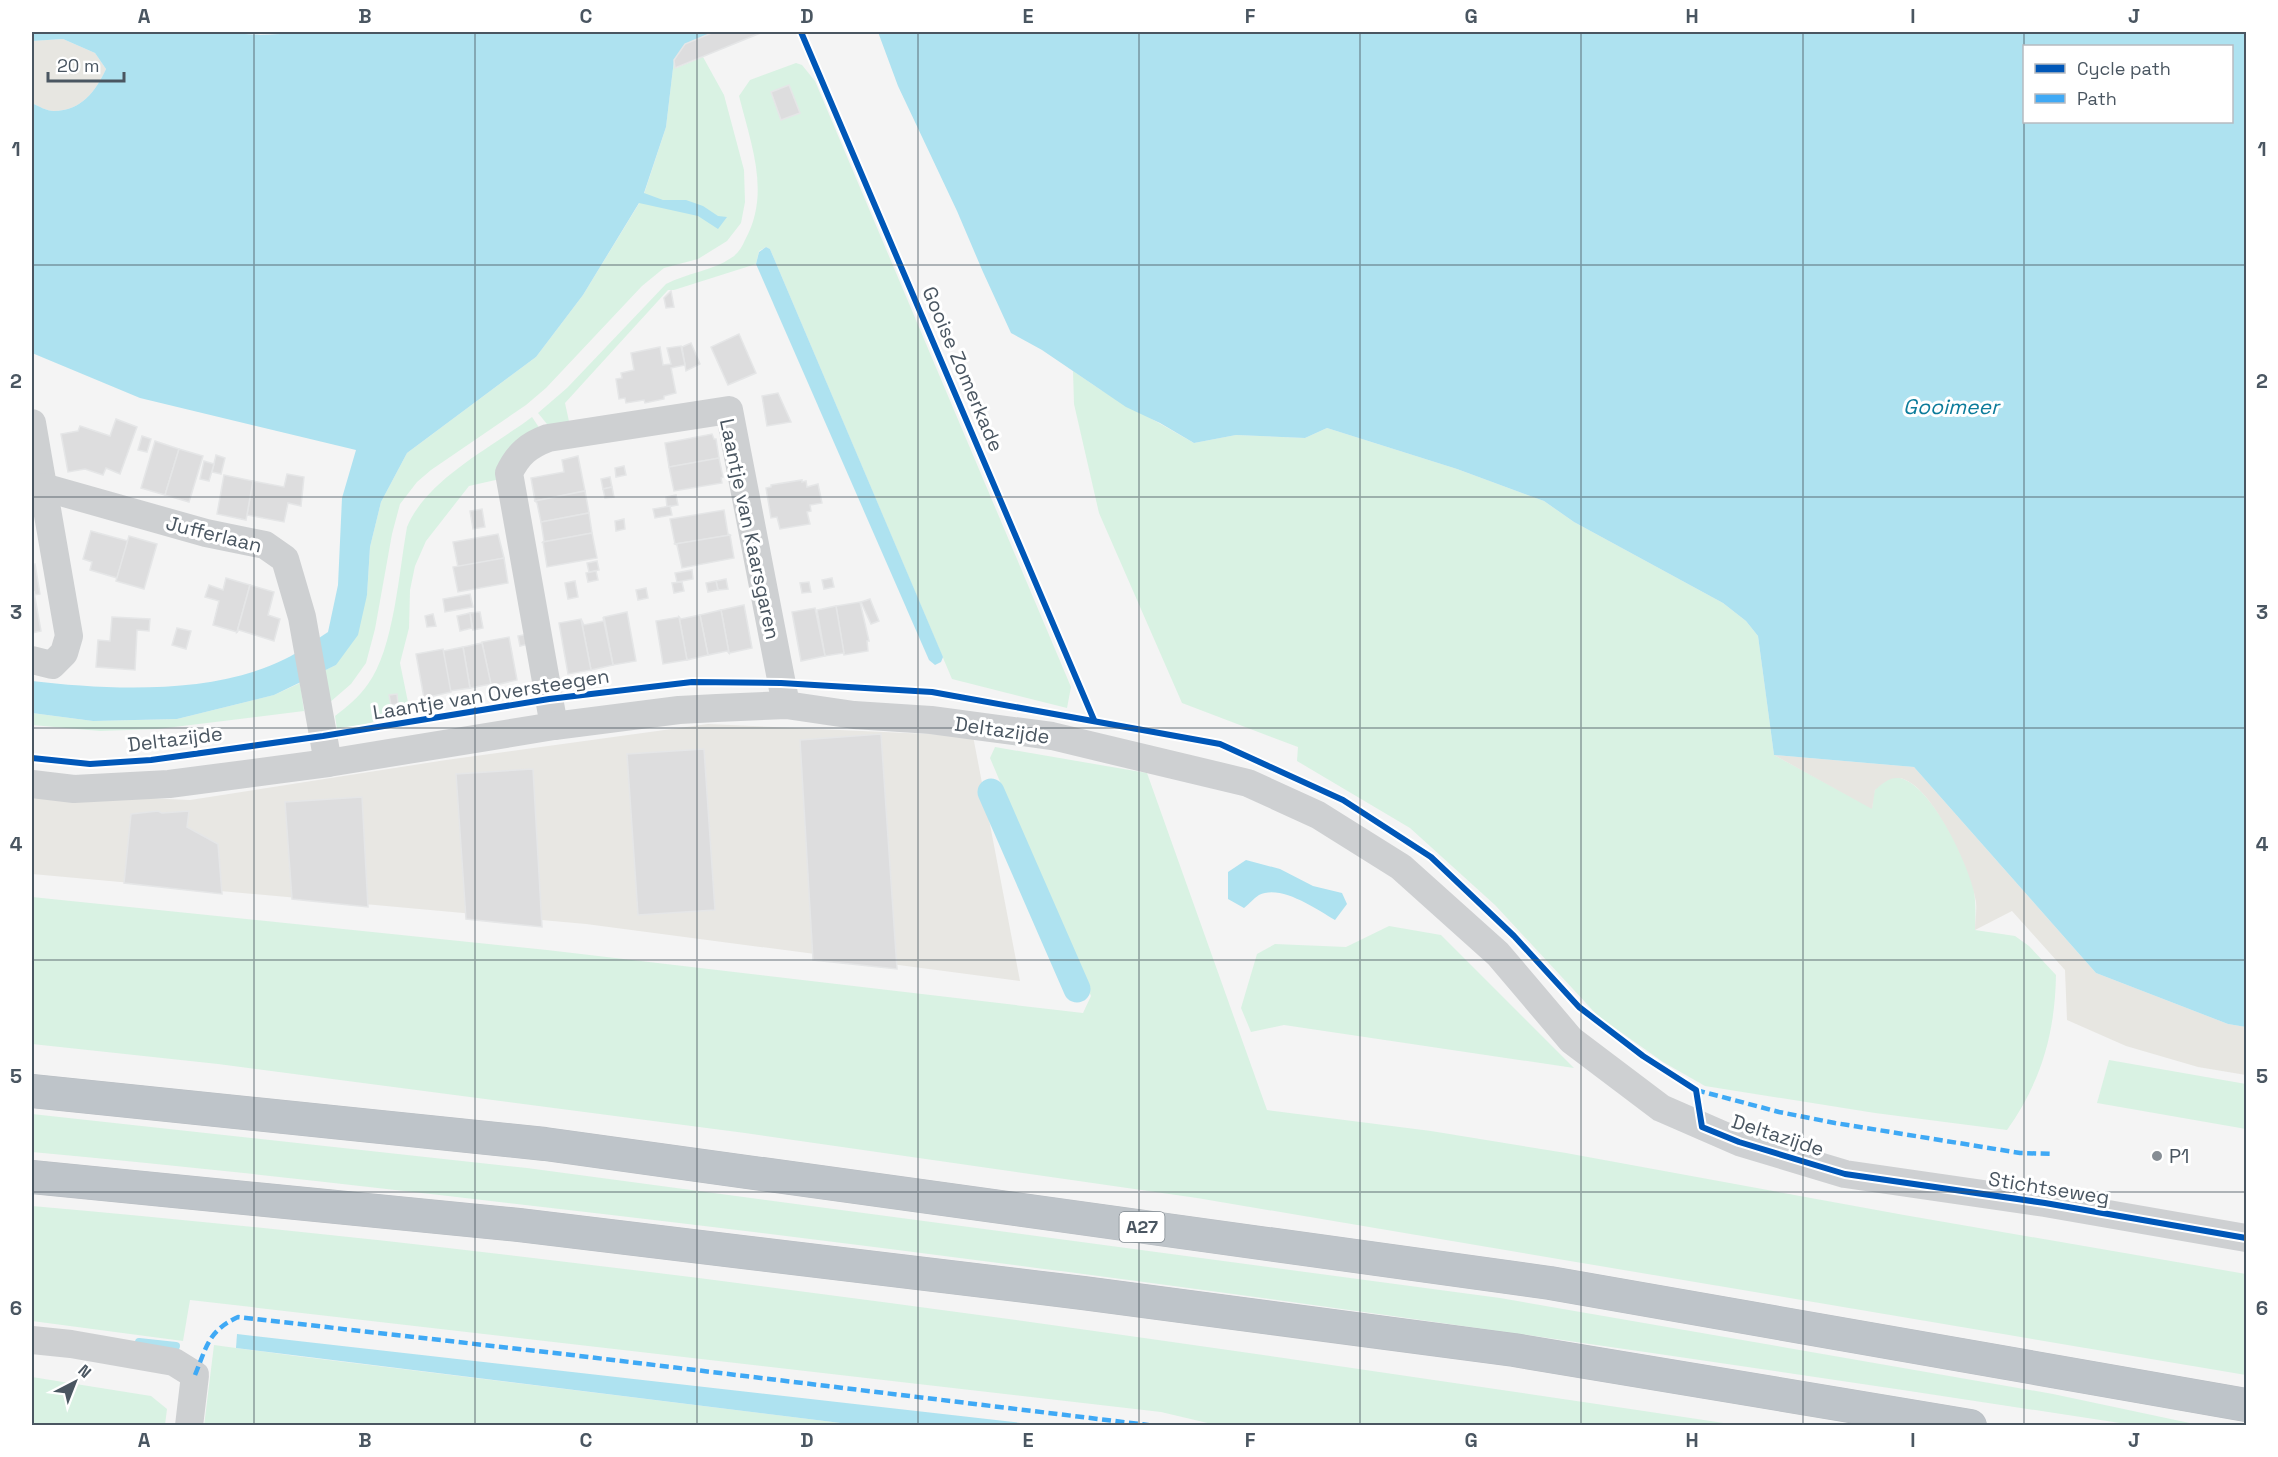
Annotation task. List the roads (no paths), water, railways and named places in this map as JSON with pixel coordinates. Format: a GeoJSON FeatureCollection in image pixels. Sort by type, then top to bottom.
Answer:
{"type":"FeatureCollection","features":[{"type":"Feature","properties":{"kind":"highway","name":"A27"},"geometry":{"type":"LineString","coordinates":[[32,1091],[545,1144],[1550,1283],[2247,1405]]}},
{"type":"Feature","properties":{"kind":"highway"},"geometry":{"type":"LineString","coordinates":[[32,1177],[519,1225],[1071,1292],[1514,1350],[1970,1425]]}},
{"type":"Feature","properties":{"kind":"street","name":"Laantje van Kaarsgaren"},"geometry":{"type":"LineString","coordinates":[[554,726],[509,473],[513,464],[520,453],[532,444],[548,438],[729,410],[786,705]]}},
{"type":"Feature","properties":{"kind":"street"},"geometry":{"type":"LineString","coordinates":[[32,423],[69,636],[64,653],[52,665],[32,660]]}},
{"type":"Feature","properties":{"kind":"street","name":"Jufferlaan"},"geometry":{"type":"LineString","coordinates":[[43,487],[206,533],[266,545],[285,559],[302,616],[328,763]]}},
{"type":"Feature","properties":{"kind":"street","name":"Deltazijde"},"geometry":{"type":"LineString","coordinates":[[32,784],[74,789],[169,784],[328,763],[554,726],[678,710],[786,705],[854,715],[931,720],[1052,736],[1248,783],[1318,815],[1401,867],[1498,954],[1571,1040],[1661,1108],[1739,1142],[1845,1174]]}},
{"type":"Feature","properties":{"kind":"street","name":"Stichtseweg"},"geometry":{"type":"LineString","coordinates":[[1845,1174],[2045,1203],[2247,1238]]}},
{"type":"Feature","properties":{"kind":"street"},"geometry":{"type":"LineString","coordinates":[[32,1340],[70,1344],[174,1362],[195,1375],[189,1425]]}},
{"type":"Feature","properties":{"kind":"water"},"geometry":{"type":"Polygon","coordinates":[[[32,32],[226,32],[263,35],[300,32],[714,32],[685,44],[674,60],[666,127],[644,193],[663,200],[686,200],[703,206],[718,216],[727,217],[718,229],[698,216],[639,203],[583,295],[536,357],[407,453],[381,502],[370,547],[367,595],[358,635],[336,665],[274,695],[177,719],[93,721],[32,713],[32,681],[94,686],[161,687],[226,679],[257,671],[285,659],[328,632],[338,585],[342,498],[356,450],[140,398],[32,353],[32,103],[51,111],[72,108],[80,104],[92,92],[106,69],[95,53],[63,39],[32,41],[32,32]]]}},
{"type":"Feature","properties":{"kind":"water","name":"Gooimeer"},"geometry":{"type":"Polygon","coordinates":[[[878,32],[2246,32],[2246,1027],[2228,1024],[2096,973],[1914,767],[1774,755],[1758,636],[1746,621],[1723,603],[1574,522],[1544,501],[1457,469],[1327,428],[1305,438],[1236,435],[1194,443],[1126,407],[1042,350],[1011,333],[898,86],[878,32]]]}},
{"type":"Feature","properties":{"kind":"water"},"geometry":{"type":"Polygon","coordinates":[[[766,247],[770,249],[943,657],[941,662],[935,665],[929,660],[756,264],[759,252],[766,247]]]}},
{"type":"Feature","properties":{"kind":"water"},"geometry":{"type":"Polygon","coordinates":[[[1246,860],[1280,869],[1313,886],[1342,893],[1347,904],[1335,920],[1298,899],[1277,893],[1268,892],[1259,895],[1244,908],[1228,899],[1228,872],[1246,860]]]}},
{"type":"Feature","properties":{"kind":"water"},"geometry":{"type":"Polygon","coordinates":[[[237,1334],[1039,1425],[857,1425],[236,1348],[237,1334]]]}},
{"type":"Feature","properties":{"kind":"waterway"},"geometry":{"type":"LineString","coordinates":[[991,792],[1077,989]]}},
{"type":"Feature","properties":{"kind":"waterway"},"geometry":{"type":"LineString","coordinates":[[139,1342],[176,1346]]}},
{"type":"Feature","properties":{"kind":"place","name":"P1"},"geometry":{"type":"Point","coordinates":[2157,1156]}}]}
